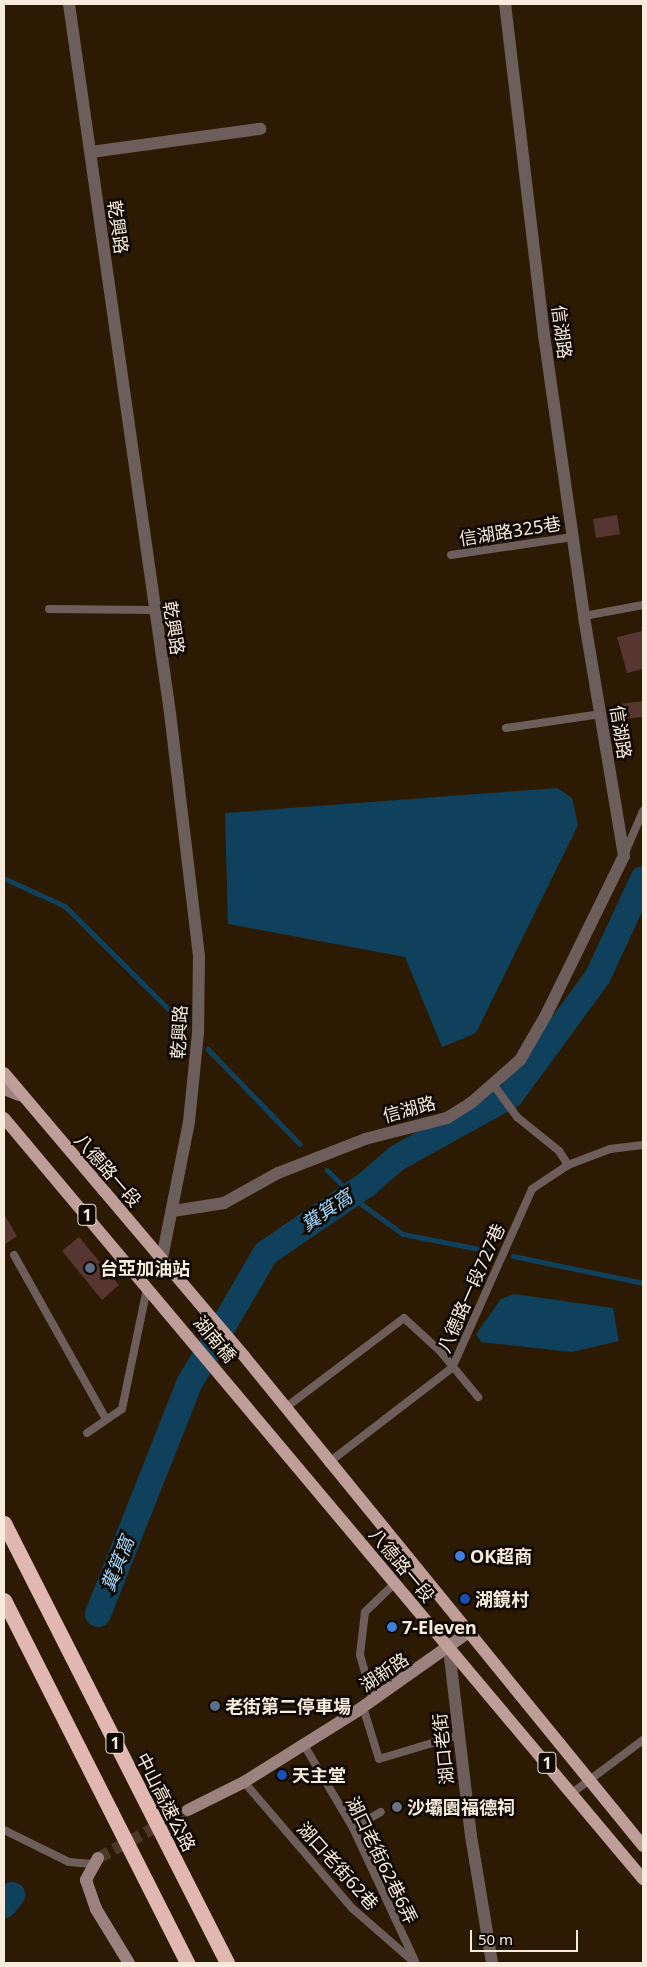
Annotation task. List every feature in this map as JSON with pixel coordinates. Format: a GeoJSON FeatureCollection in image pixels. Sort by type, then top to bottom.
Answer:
{"type":"FeatureCollection","features":[{"type":"Feature","properties":{"kind":"highway","name":"中山高速公路"},"geometry":{"type":"LineString","coordinates":[[4,1523],[227,1963]]}},
{"type":"Feature","properties":{"kind":"highway","name":"1"},"geometry":{"type":"LineString","coordinates":[[4,1600],[188,1963]]}},
{"type":"Feature","properties":{"kind":"main road","name":"八德路一段"},"geometry":{"type":"LineString","coordinates":[[4,1073],[20,1095],[187,1289]]}},
{"type":"Feature","properties":{"kind":"main road","name":"1"},"geometry":{"type":"LineString","coordinates":[[4,1118],[147,1286]]}},
{"type":"Feature","properties":{"kind":"main road","name":"湖南橋"},"geometry":{"type":"LineString","coordinates":[[147,1286],[232,1387]]}},
{"type":"Feature","properties":{"kind":"main road","name":"湖南橋"},"geometry":{"type":"LineString","coordinates":[[187,1289],[244,1356]]}},
{"type":"Feature","properties":{"kind":"main road","name":"八德路一段"},"geometry":{"type":"LineString","coordinates":[[244,1356],[328,1463],[591,1779],[643,1846]]}},
{"type":"Feature","properties":{"kind":"main road","name":"八德路一段"},"geometry":{"type":"LineString","coordinates":[[232,1387],[643,1879]]}},
{"type":"Feature","properties":{"kind":"street","name":"乾興路"},"geometry":{"type":"LineString","coordinates":[[69,4],[91,152],[199,955],[196,1052],[173,1211],[162,1258]]}},
{"type":"Feature","properties":{"kind":"street","name":"信湖路"},"geometry":{"type":"LineString","coordinates":[[173,1211],[224,1203],[278,1173],[365,1139],[447,1118],[497,1089],[520,1060],[546,1016],[624,856],[584,616],[504,4]]}},
{"type":"Feature","properties":{"kind":"street"},"geometry":{"type":"LineString","coordinates":[[91,152],[260,129]]}},
{"type":"Feature","properties":{"kind":"street"},"geometry":{"type":"LineString","coordinates":[[4,1088],[20,1095]]}},
{"type":"Feature","properties":{"kind":"street","name":"湖新路"},"geometry":{"type":"LineString","coordinates":[[188,1810],[244,1782],[304,1745],[449,1649],[467,1632]]}},
{"type":"Feature","properties":{"kind":"street","name":"湖口老街"},"geometry":{"type":"LineString","coordinates":[[449,1649],[471,1836],[492,1963]]}},
{"type":"Feature","properties":{"kind":"street"},"geometry":{"type":"LineString","coordinates":[[95,1861],[86,1880],[96,1909],[128,1963]]}},
{"type":"Feature","properties":{"kind":"lane","name":"信湖路325巷"},"geometry":{"type":"LineString","coordinates":[[451,555],[573,537]]}},
{"type":"Feature","properties":{"kind":"lane"},"geometry":{"type":"LineString","coordinates":[[584,616],[643,606]]}},
{"type":"Feature","properties":{"kind":"lane"},"geometry":{"type":"LineString","coordinates":[[49,609],[153,610]]}},
{"type":"Feature","properties":{"kind":"lane"},"geometry":{"type":"LineString","coordinates":[[506,728],[601,714]]}},
{"type":"Feature","properties":{"kind":"lane"},"geometry":{"type":"LineString","coordinates":[[624,856],[643,811]]}},
{"type":"Feature","properties":{"kind":"lane"},"geometry":{"type":"LineString","coordinates":[[497,1089],[516,1116],[559,1151],[568,1165]]}},
{"type":"Feature","properties":{"kind":"lane","name":"八德路一段727巷"},"geometry":{"type":"LineString","coordinates":[[328,1463],[452,1368],[532,1189],[568,1165],[610,1149],[643,1145]]}},
{"type":"Feature","properties":{"kind":"lane"},"geometry":{"type":"LineString","coordinates":[[14,1256],[106,1420]]}},
{"type":"Feature","properties":{"kind":"lane"},"geometry":{"type":"LineString","coordinates":[[87,1434],[122,1409],[147,1286]]}},
{"type":"Feature","properties":{"kind":"lane"},"geometry":{"type":"LineString","coordinates":[[285,1408],[404,1318],[440,1351],[452,1368],[478,1397]]}},
{"type":"Feature","properties":{"kind":"lane"},"geometry":{"type":"LineString","coordinates":[[395,1583],[364,1612],[360,1654],[379,1759],[459,1735]]}},
{"type":"Feature","properties":{"kind":"lane"},"geometry":{"type":"LineString","coordinates":[[572,1793],[643,1740]]}},
{"type":"Feature","properties":{"kind":"lane","name":"湖口老街62巷6弄"},"geometry":{"type":"LineString","coordinates":[[304,1745],[353,1828],[416,1963]]}},
{"type":"Feature","properties":{"kind":"lane","name":"湖口老街62巷"},"geometry":{"type":"LineString","coordinates":[[244,1782],[352,1908],[416,1963]]}},
{"type":"Feature","properties":{"kind":"lane"},"geometry":{"type":"LineString","coordinates":[[353,1828],[381,1812]]}},
{"type":"Feature","properties":{"kind":"lane"},"geometry":{"type":"LineString","coordinates":[[4,1830],[69,1862],[95,1861]]}},
{"type":"Feature","properties":{"kind":"water"},"geometry":{"type":"Polygon","coordinates":[[[557,788],[572,798],[578,825],[476,1033],[442,1047],[405,957],[228,924],[225,813],[557,788]]]}},
{"type":"Feature","properties":{"kind":"water"},"geometry":{"type":"Polygon","coordinates":[[[514,1294],[613,1308],[619,1341],[572,1352],[481,1342],[476,1334],[501,1299],[514,1294]]]}},
{"type":"Feature","properties":{"kind":"building"},"geometry":{"type":"Polygon","coordinates":[[[617,515],[620,534],[596,538],[593,519],[617,515]]]}},
{"type":"Feature","properties":{"kind":"building"},"geometry":{"type":"Polygon","coordinates":[[[643,631],[643,669],[627,673],[617,637],[643,631]]]}},
{"type":"Feature","properties":{"kind":"building"},"geometry":{"type":"Polygon","coordinates":[[[643,701],[643,717],[620,719],[619,704],[643,701]]]}},
{"type":"Feature","properties":{"kind":"building"},"geometry":{"type":"Polygon","coordinates":[[[4,1214],[17,1236],[4,1245],[4,1214]]]}},
{"type":"Feature","properties":{"kind":"building","name":"台亞加油站"},"geometry":{"type":"Polygon","coordinates":[[[79,1237],[119,1285],[102,1300],[62,1251],[79,1237]]]}},
{"type":"Feature","properties":{"kind":"waterway"},"geometry":{"type":"LineString","coordinates":[[4,878],[65,906],[187,1027]]}},
{"type":"Feature","properties":{"kind":"waterway","name":"糞箕窩"},"geometry":{"type":"LineString","coordinates":[[98,1614],[189,1384],[266,1253],[367,1184],[397,1158],[511,1095],[598,976],[643,879]]}},
{"type":"Feature","properties":{"kind":"waterway"},"geometry":{"type":"LineString","coordinates":[[208,1049],[300,1144]]}},
{"type":"Feature","properties":{"kind":"waterway"},"geometry":{"type":"LineString","coordinates":[[327,1170],[363,1205],[403,1234],[490,1251]]}},
{"type":"Feature","properties":{"kind":"waterway"},"geometry":{"type":"LineString","coordinates":[[513,1256],[643,1283]]}},
{"type":"Feature","properties":{"kind":"waterway","name":"糞箕窩"},"geometry":{"type":"LineString","coordinates":[[4,1905],[12,1895]]}},
{"type":"Feature","properties":{"kind":"tunnel"},"geometry":{"type":"LineString","coordinates":[[98,1858],[188,1810]]}},
{"type":"Feature","properties":{"kind":"place","name":"台亞加油站"},"geometry":{"type":"Point","coordinates":[90,1268]}},
{"type":"Feature","properties":{"kind":"place","name":"OK超商"},"geometry":{"type":"Point","coordinates":[460,1556]}},
{"type":"Feature","properties":{"kind":"place","name":"湖鏡村"},"geometry":{"type":"Point","coordinates":[465,1599]}},
{"type":"Feature","properties":{"kind":"place","name":"7-Eleven"},"geometry":{"type":"Point","coordinates":[392,1627]}},
{"type":"Feature","properties":{"kind":"place","name":"老街第二停車場"},"geometry":{"type":"Point","coordinates":[215,1706]}},
{"type":"Feature","properties":{"kind":"place","name":"天主堂"},"geometry":{"type":"Point","coordinates":[282,1775]}},
{"type":"Feature","properties":{"kind":"place","name":"沙壩園福德祠"},"geometry":{"type":"Point","coordinates":[397,1807]}}]}
